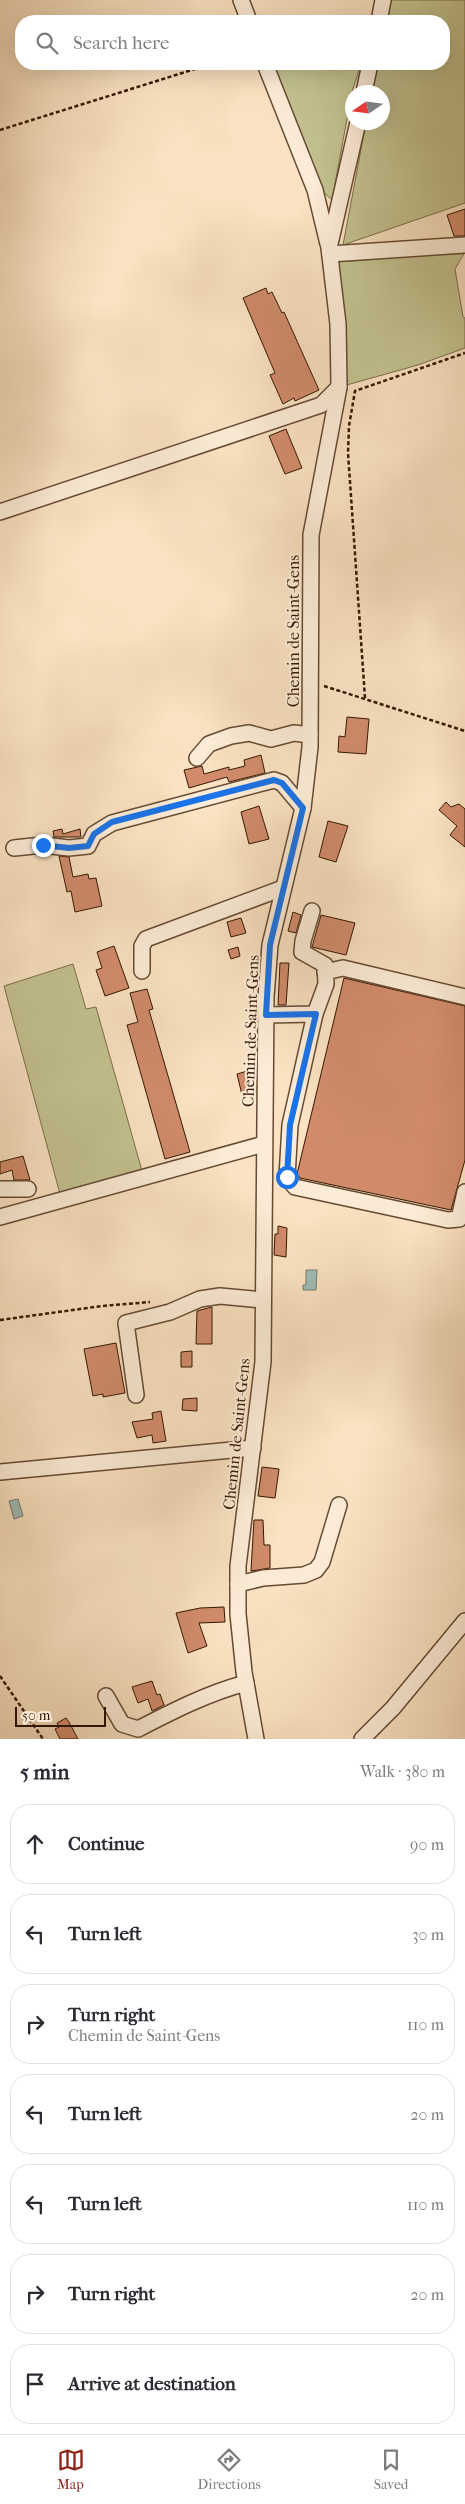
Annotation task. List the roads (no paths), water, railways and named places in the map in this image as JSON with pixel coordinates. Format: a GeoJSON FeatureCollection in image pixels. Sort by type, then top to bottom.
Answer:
{"type":"FeatureCollection","features":[{"type":"Feature","properties":{"kind":"street"},"geometry":{"type":"LineString","coordinates":[[241,0],[247,15]]}},
{"type":"Feature","properties":{"kind":"street"},"geometry":{"type":"LineString","coordinates":[[380,15],[383,0]]}},
{"type":"Feature","properties":{"kind":"street"},"geometry":{"type":"LineString","coordinates":[[267,70],[315,190],[330,251],[465,245]]}},
{"type":"Feature","properties":{"kind":"street"},"geometry":{"type":"LineString","coordinates":[[366,85],[369,70]]}},
{"type":"Feature","properties":{"kind":"street","name":"Chemin de Saint-Gens"},"geometry":{"type":"LineString","coordinates":[[256,1739],[246,1684],[238,1614],[238,1566],[263,1362],[266,1015],[270,945],[303,808],[310,735],[312,535],[339,387],[338,324],[330,251],[356,130]]}},
{"type":"Feature","properties":{"kind":"street"},"geometry":{"type":"LineString","coordinates":[[0,512],[321,405],[339,387]]}},
{"type":"Feature","properties":{"kind":"street"},"geometry":{"type":"LineString","coordinates":[[197,758],[209,744],[231,736],[249,733],[271,739],[294,733],[310,735]]}},
{"type":"Feature","properties":{"kind":"street"},"geometry":{"type":"LineString","coordinates":[[14,848],[43,845],[69,848],[88,846],[94,834],[112,822],[274,780],[282,783],[303,808]]}},
{"type":"Feature","properties":{"kind":"street"},"geometry":{"type":"LineString","coordinates":[[142,971],[142,946],[146,939],[283,888]]}},
{"type":"Feature","properties":{"kind":"street"},"geometry":{"type":"LineString","coordinates":[[312,911],[303,941],[302,952],[325,965],[326,984],[316,1014],[290,1125],[287,1177],[295,1187],[448,1220],[462,1220],[465,1192]]}},
{"type":"Feature","properties":{"kind":"street"},"geometry":{"type":"LineString","coordinates":[[326,972],[343,968],[465,997]]}},
{"type":"Feature","properties":{"kind":"street"},"geometry":{"type":"LineString","coordinates":[[266,1015],[316,1014]]}},
{"type":"Feature","properties":{"kind":"street"},"geometry":{"type":"LineString","coordinates":[[0,1217],[264,1144]]}},
{"type":"Feature","properties":{"kind":"street"},"geometry":{"type":"LineString","coordinates":[[0,1189],[28,1189]]}},
{"type":"Feature","properties":{"kind":"street"},"geometry":{"type":"LineString","coordinates":[[136,1395],[126,1323],[170,1312],[200,1299],[220,1296],[263,1300]]}},
{"type":"Feature","properties":{"kind":"street"},"geometry":{"type":"LineString","coordinates":[[0,1472],[253,1448]]}},
{"type":"Feature","properties":{"kind":"street"},"geometry":{"type":"LineString","coordinates":[[238,1584],[263,1578],[304,1575],[316,1570],[322,1562],[339,1505]]}},
{"type":"Feature","properties":{"kind":"street"},"geometry":{"type":"LineString","coordinates":[[362,1739],[394,1708],[465,1621]]}},
{"type":"Feature","properties":{"kind":"street"},"geometry":{"type":"LineString","coordinates":[[106,1696],[122,1724],[138,1729],[180,1708],[226,1689],[246,1684]]}},
{"type":"Feature","properties":{"kind":"water"},"geometry":{"type":"Polygon","coordinates":[[[306,1270],[317,1270],[316,1290],[303,1290],[303,1285],[306,1285],[306,1270]]]}},
{"type":"Feature","properties":{"kind":"water"},"geometry":{"type":"Polygon","coordinates":[[[18,1499],[23,1516],[14,1519],[9,1501],[18,1499]]]}}]}
